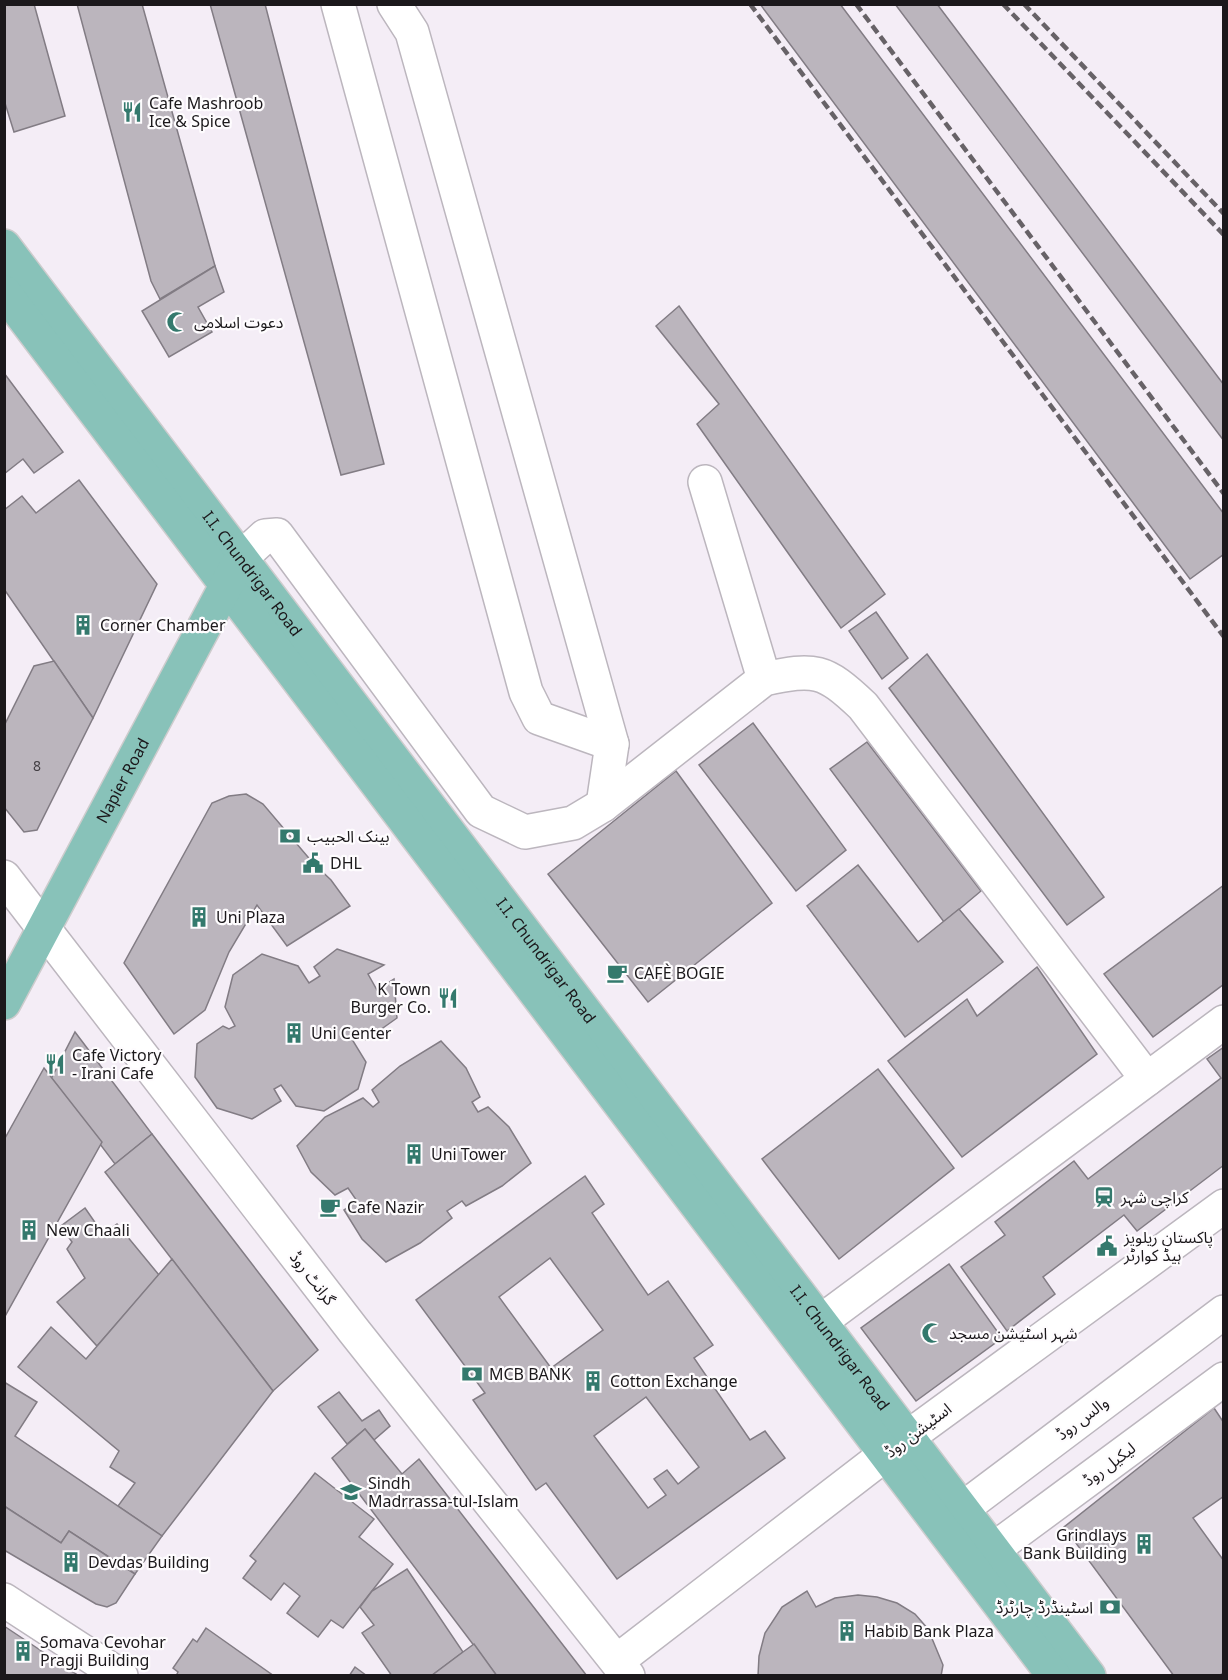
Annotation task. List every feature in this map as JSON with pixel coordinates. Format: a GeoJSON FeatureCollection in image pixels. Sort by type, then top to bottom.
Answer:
{"type":"FeatureCollection","features":[{"type":"Feature","properties":{"kind":"main road","name":"I.I. Chundrigar Road"},"geometry":{"type":"LineString","coordinates":[[4,246],[233,571],[951,1517],[1054,1676]]}},
{"type":"Feature","properties":{"kind":"main road","name":"I.I. Chundrigar Road"},"geometry":{"type":"LineString","coordinates":[[4,292],[233,571],[820,1322],[897,1445]]}},
{"type":"Feature","properties":{"kind":"main road","name":"Napier Road"},"geometry":{"type":"LineString","coordinates":[[4,1003],[233,571]]}},
{"type":"Feature","properties":{"kind":"main road","name":"I.I. Chundrigar Road"},"geometry":{"type":"LineString","coordinates":[[951,1517],[994,1550],[1089,1676]]}},
{"type":"Feature","properties":{"kind":"street"},"geometry":{"type":"LineString","coordinates":[[338,4],[526,692],[539,718],[612,744]]}},
{"type":"Feature","properties":{"kind":"street"},"geometry":{"type":"LineString","coordinates":[[394,4],[412,32],[612,744],[603,805]]}},
{"type":"Feature","properties":{"kind":"street"},"geometry":{"type":"LineString","coordinates":[[705,482],[764,679]]}},
{"type":"Feature","properties":{"kind":"street"},"geometry":{"type":"LineString","coordinates":[[233,571],[265,536],[277,535],[481,811],[525,832],[573,823],[603,805],[764,679],[796,672],[818,674],[840,684],[863,706],[1147,1079]]}},
{"type":"Feature","properties":{"kind":"street","name":"گرانٹ روڈ"},"geometry":{"type":"LineString","coordinates":[[4,877],[354,1331],[622,1668]]}},
{"type":"Feature","properties":{"kind":"street"},"geometry":{"type":"LineString","coordinates":[[820,1322],[1224,1022]]}},
{"type":"Feature","properties":{"kind":"street","name":"اسٹیشن روڈ"},"geometry":{"type":"LineString","coordinates":[[622,1668],[897,1445],[1224,1206]]}},
{"type":"Feature","properties":{"kind":"street","name":"والس روڈ"},"geometry":{"type":"LineString","coordinates":[[951,1517],[1224,1312]]}},
{"type":"Feature","properties":{"kind":"street","name":"لیکیل روڈ"},"geometry":{"type":"LineString","coordinates":[[994,1550],[1224,1379]]}},
{"type":"Feature","properties":{"kind":"street"},"geometry":{"type":"LineString","coordinates":[[4,1600],[121,1676]]}},
{"type":"Feature","properties":{"kind":"building"},"geometry":{"type":"Polygon","coordinates":[[[4,4],[34,4],[65,116],[14,132],[4,100],[4,4]]]}},
{"type":"Feature","properties":{"kind":"building"},"geometry":{"type":"Polygon","coordinates":[[[77,4],[142,4],[215,266],[160,299],[151,281],[77,4]]]}},
{"type":"Feature","properties":{"kind":"building"},"geometry":{"type":"Polygon","coordinates":[[[210,4],[265,4],[384,464],[341,475],[210,4]]]}},
{"type":"Feature","properties":{"kind":"building"},"geometry":{"type":"Polygon","coordinates":[[[760,4],[840,4],[1224,514],[1224,554],[1190,579],[760,4]]]}},
{"type":"Feature","properties":{"kind":"building"},"geometry":{"type":"Polygon","coordinates":[[[895,4],[937,4],[1224,385],[1224,441],[895,4]]]}},
{"type":"Feature","properties":{"kind":"building","name":"دعوت اسلامی"},"geometry":{"type":"Polygon","coordinates":[[[215,266],[224,292],[198,307],[212,332],[169,357],[142,311],[215,266]]]}},
{"type":"Feature","properties":{"kind":"building"},"geometry":{"type":"Polygon","coordinates":[[[679,306],[885,594],[841,628],[697,424],[719,404],[656,326],[679,306]]]}},
{"type":"Feature","properties":{"kind":"building"},"geometry":{"type":"Polygon","coordinates":[[[4,373],[63,452],[34,473],[23,459],[4,474],[4,373]]]}},
{"type":"Feature","properties":{"kind":"building","name":"Corner Chamber"},"geometry":{"type":"Polygon","coordinates":[[[79,480],[157,584],[93,718],[4,589],[4,510],[22,496],[36,513],[79,480]]]}},
{"type":"Feature","properties":{"kind":"building"},"geometry":{"type":"Polygon","coordinates":[[[876,612],[908,658],[882,679],[849,631],[876,612]]]}},
{"type":"Feature","properties":{"kind":"building"},"geometry":{"type":"Polygon","coordinates":[[[927,654],[1104,897],[1067,925],[889,688],[927,654]]]}},
{"type":"Feature","properties":{"kind":"building"},"geometry":{"type":"Polygon","coordinates":[[[54,661],[93,718],[37,830],[24,832],[4,807],[4,726],[34,666],[54,661]]]}},
{"type":"Feature","properties":{"kind":"building"},"geometry":{"type":"Polygon","coordinates":[[[753,723],[846,850],[796,891],[699,765],[753,723]]]}},
{"type":"Feature","properties":{"kind":"building"},"geometry":{"type":"Polygon","coordinates":[[[867,742],[981,891],[944,922],[830,769],[867,742]]]}},
{"type":"Feature","properties":{"kind":"building"},"geometry":{"type":"Polygon","coordinates":[[[676,771],[772,903],[648,1002],[548,874],[676,771]]]}},
{"type":"Feature","properties":{"kind":"building","name":"Uni Plaza"},"geometry":{"type":"Polygon","coordinates":[[[246,794],[263,804],[313,863],[331,880],[350,906],[287,946],[257,905],[229,952],[205,1010],[174,1034],[124,963],[212,803],[229,796],[246,794]]]}},
{"type":"Feature","properties":{"kind":"building"},"geometry":{"type":"Polygon","coordinates":[[[858,865],[918,942],[959,909],[1003,962],[905,1037],[807,906],[858,865]]]}},
{"type":"Feature","properties":{"kind":"building"},"geometry":{"type":"Polygon","coordinates":[[[1224,885],[1224,984],[1153,1037],[1104,974],[1224,885]]]}},
{"type":"Feature","properties":{"kind":"building","name":"Uni Center"},"geometry":{"type":"Polygon","coordinates":[[[337,949],[384,965],[368,974],[377,990],[394,979],[397,1018],[366,1040],[362,1034],[353,1041],[366,1062],[358,1089],[324,1111],[296,1106],[281,1085],[274,1089],[281,1101],[252,1119],[217,1108],[195,1077],[197,1044],[223,1026],[229,1029],[235,1026],[225,1007],[233,975],[262,954],[298,966],[309,983],[320,976],[314,967],[337,949]]]}},
{"type":"Feature","properties":{"kind":"building"},"geometry":{"type":"Polygon","coordinates":[[[1037,967],[1097,1054],[962,1157],[888,1061],[967,999],[977,1016],[1037,967]]]}},
{"type":"Feature","properties":{"kind":"building"},"geometry":{"type":"Polygon","coordinates":[[[75,1032],[152,1134],[115,1164],[51,1079],[75,1032]]]}},
{"type":"Feature","properties":{"kind":"building","name":"Uni Tower"},"geometry":{"type":"Polygon","coordinates":[[[441,1041],[466,1068],[480,1097],[472,1102],[478,1112],[488,1107],[509,1127],[531,1163],[502,1186],[466,1206],[462,1201],[447,1211],[452,1218],[420,1243],[386,1262],[362,1239],[344,1210],[357,1201],[348,1188],[335,1195],[311,1172],[297,1146],[325,1117],[363,1098],[373,1107],[379,1102],[372,1090],[400,1066],[441,1041]]]}},
{"type":"Feature","properties":{"kind":"building","name":"کراچی شہر"},"geometry":{"type":"Polygon","coordinates":[[[1224,1047],[1224,1165],[1137,1231],[1124,1215],[1043,1277],[1055,1294],[1007,1331],[961,1267],[1005,1235],[995,1222],[1074,1161],[1088,1179],[1221,1078],[1207,1059],[1224,1047]]]}},
{"type":"Feature","properties":{"kind":"building","name":"New Chaali"},"geometry":{"type":"Polygon","coordinates":[[[44,1068],[102,1142],[4,1318],[4,1140],[44,1068]]]}},
{"type":"Feature","properties":{"kind":"building"},"geometry":{"type":"Polygon","coordinates":[[[878,1069],[954,1168],[839,1259],[762,1159],[878,1069]]]}},
{"type":"Feature","properties":{"kind":"building"},"geometry":{"type":"Polygon","coordinates":[[[152,1134],[318,1350],[273,1391],[105,1172],[152,1134]]]}},
{"type":"Feature","properties":{"kind":"building","name":"Cotton Exchange"},"geometry":{"type":"Polygon","coordinates":[[[585,1176],[604,1204],[592,1213],[648,1295],[668,1281],[713,1345],[694,1358],[750,1440],[765,1431],[785,1458],[617,1579],[546,1483],[536,1490],[473,1400],[485,1393],[416,1300],[585,1176]],[[550,1258],[499,1297],[551,1368],[603,1330],[550,1258]],[[646,1397],[594,1436],[648,1508],[666,1495],[654,1479],[667,1470],[678,1484],[699,1467],[646,1397]]]}},
{"type":"Feature","properties":{"kind":"building"},"geometry":{"type":"Polygon","coordinates":[[[85,1208],[103,1234],[117,1224],[159,1275],[97,1346],[57,1302],[85,1278],[67,1249],[72,1242],[61,1226],[85,1208]]]}},
{"type":"Feature","properties":{"kind":"building"},"geometry":{"type":"Polygon","coordinates":[[[172,1259],[273,1391],[162,1536],[118,1506],[135,1483],[110,1467],[119,1451],[18,1367],[51,1327],[86,1359],[172,1259]]]}},
{"type":"Feature","properties":{"kind":"building","name":"شہر اسٹیشن مسجد"},"geometry":{"type":"Polygon","coordinates":[[[949,1264],[1002,1338],[916,1401],[861,1328],[949,1264]]]}},
{"type":"Feature","properties":{"kind":"building"},"geometry":{"type":"Polygon","coordinates":[[[4,1382],[37,1402],[15,1436],[162,1536],[135,1574],[69,1531],[61,1543],[4,1506],[4,1382]]]}},
{"type":"Feature","properties":{"kind":"building"},"geometry":{"type":"Polygon","coordinates":[[[339,1392],[362,1421],[379,1410],[390,1426],[374,1440],[365,1429],[347,1444],[318,1407],[339,1392]]]}},
{"type":"Feature","properties":{"kind":"building","name":"Grindlays Bank Building"},"geometry":{"type":"Polygon","coordinates":[[[1214,1408],[1224,1423],[1224,1496],[1193,1518],[1224,1561],[1224,1672],[1219,1676],[1174,1676],[1064,1527],[1214,1408]]]}},
{"type":"Feature","properties":{"kind":"building"},"geometry":{"type":"Polygon","coordinates":[[[365,1429],[402,1474],[419,1459],[587,1676],[497,1676],[332,1458],[365,1429]]]}},
{"type":"Feature","properties":{"kind":"building"},"geometry":{"type":"Polygon","coordinates":[[[315,1473],[374,1519],[359,1537],[393,1564],[343,1628],[331,1620],[318,1637],[287,1613],[300,1596],[284,1583],[271,1600],[243,1578],[256,1561],[250,1556],[315,1473]]]}},
{"type":"Feature","properties":{"kind":"building","name":"Devdas Building"},"geometry":{"type":"Polygon","coordinates":[[[4,1506],[61,1543],[69,1531],[135,1574],[116,1603],[107,1607],[96,1604],[4,1550],[4,1506]]]}},
{"type":"Feature","properties":{"kind":"building"},"geometry":{"type":"Polygon","coordinates":[[[407,1569],[463,1652],[431,1676],[392,1676],[362,1633],[374,1625],[360,1607],[372,1591],[407,1569]]]}},
{"type":"Feature","properties":{"kind":"building","name":"Habib Bank Plaza"},"geometry":{"type":"Polygon","coordinates":[[[807,1591],[816,1607],[835,1598],[858,1595],[877,1597],[897,1603],[915,1614],[928,1629],[943,1665],[941,1676],[758,1676],[759,1656],[765,1633],[782,1607],[807,1591]]]}},
{"type":"Feature","properties":{"kind":"building","name":"Somava Cevohar Pragji Building"},"geometry":{"type":"Polygon","coordinates":[[[4,1626],[79,1676],[4,1676],[4,1626]]]}},
{"type":"Feature","properties":{"kind":"building"},"geometry":{"type":"Polygon","coordinates":[[[206,1628],[274,1676],[176,1676],[178,1672],[173,1668],[193,1639],[197,1642],[206,1628]]]}},
{"type":"Feature","properties":{"kind":"building"},"geometry":{"type":"Polygon","coordinates":[[[474,1644],[497,1676],[431,1676],[463,1652],[474,1644]]]}},
{"type":"Feature","properties":{"kind":"building"},"geometry":{"type":"Polygon","coordinates":[[[355,1667],[367,1676],[349,1676],[355,1667]]]}},
{"type":"Feature","properties":{"kind":"railway"},"geometry":{"type":"LineString","coordinates":[[750,4],[1224,637]]}},
{"type":"Feature","properties":{"kind":"railway"},"geometry":{"type":"LineString","coordinates":[[856,4],[1224,494]]}},
{"type":"Feature","properties":{"kind":"railway"},"geometry":{"type":"LineString","coordinates":[[1003,4],[1224,235]]}},
{"type":"Feature","properties":{"kind":"railway"},"geometry":{"type":"LineString","coordinates":[[1024,4],[1224,214]]}},
{"type":"Feature","properties":{"kind":"place","name":"Cafe Mashroob Ice & Spice"},"geometry":{"type":"Point","coordinates":[132,112]}},
{"type":"Feature","properties":{"kind":"place","name":"دعوت اسلامی"},"geometry":{"type":"Point","coordinates":[177,322]}},
{"type":"Feature","properties":{"kind":"place","name":"Corner Chamber"},"geometry":{"type":"Point","coordinates":[83,625]}},
{"type":"Feature","properties":{"kind":"place","name":"بينک الحبيب"},"geometry":{"type":"Point","coordinates":[290,836]}},
{"type":"Feature","properties":{"kind":"place","name":"DHL"},"geometry":{"type":"Point","coordinates":[313,863]}},
{"type":"Feature","properties":{"kind":"place","name":"Uni Plaza"},"geometry":{"type":"Point","coordinates":[199,917]}},
{"type":"Feature","properties":{"kind":"place","name":"CAFÈ BOGIE"},"geometry":{"type":"Point","coordinates":[617,973]}},
{"type":"Feature","properties":{"kind":"place","name":"K Town Burger Co."},"geometry":{"type":"Point","coordinates":[448,998]}},
{"type":"Feature","properties":{"kind":"place","name":"Uni Center"},"geometry":{"type":"Point","coordinates":[294,1033]}},
{"type":"Feature","properties":{"kind":"place","name":"Cafe Victory - Irani Cafe"},"geometry":{"type":"Point","coordinates":[55,1064]}},
{"type":"Feature","properties":{"kind":"place","name":"Uni Tower"},"geometry":{"type":"Point","coordinates":[414,1154]}},
{"type":"Feature","properties":{"kind":"place","name":"کراچی شہر"},"geometry":{"type":"Point","coordinates":[1104,1197]}},
{"type":"Feature","properties":{"kind":"place","name":"Cafe Nazir"},"geometry":{"type":"Point","coordinates":[330,1207]}},
{"type":"Feature","properties":{"kind":"place","name":"New Chaali"},"geometry":{"type":"Point","coordinates":[29,1230]}},
{"type":"Feature","properties":{"kind":"place","name":"پاکستان ریلویز ہیڈ کوارٹر"},"geometry":{"type":"Point","coordinates":[1107,1246]}},
{"type":"Feature","properties":{"kind":"place","name":"شہر اسٹیشن مسجد"},"geometry":{"type":"Point","coordinates":[932,1333]}},
{"type":"Feature","properties":{"kind":"place","name":"MCB BANK"},"geometry":{"type":"Point","coordinates":[472,1374]}},
{"type":"Feature","properties":{"kind":"place","name":"Cotton Exchange"},"geometry":{"type":"Point","coordinates":[593,1381]}},
{"type":"Feature","properties":{"kind":"place","name":"Sindh Madrrassa-tul-Islam"},"geometry":{"type":"Point","coordinates":[351,1492]}},
{"type":"Feature","properties":{"kind":"place","name":"Grindlays Bank Building"},"geometry":{"type":"Point","coordinates":[1144,1544]}},
{"type":"Feature","properties":{"kind":"place","name":"Devdas Building"},"geometry":{"type":"Point","coordinates":[71,1562]}},
{"type":"Feature","properties":{"kind":"place","name":"اسٹینڈرڈ چارٹرڈ"},"geometry":{"type":"Point","coordinates":[1110,1607]}},
{"type":"Feature","properties":{"kind":"place","name":"Habib Bank Plaza"},"geometry":{"type":"Point","coordinates":[847,1631]}},
{"type":"Feature","properties":{"kind":"place","name":"Somava Cevohar Pragji Building"},"geometry":{"type":"Point","coordinates":[23,1651]}}]}
